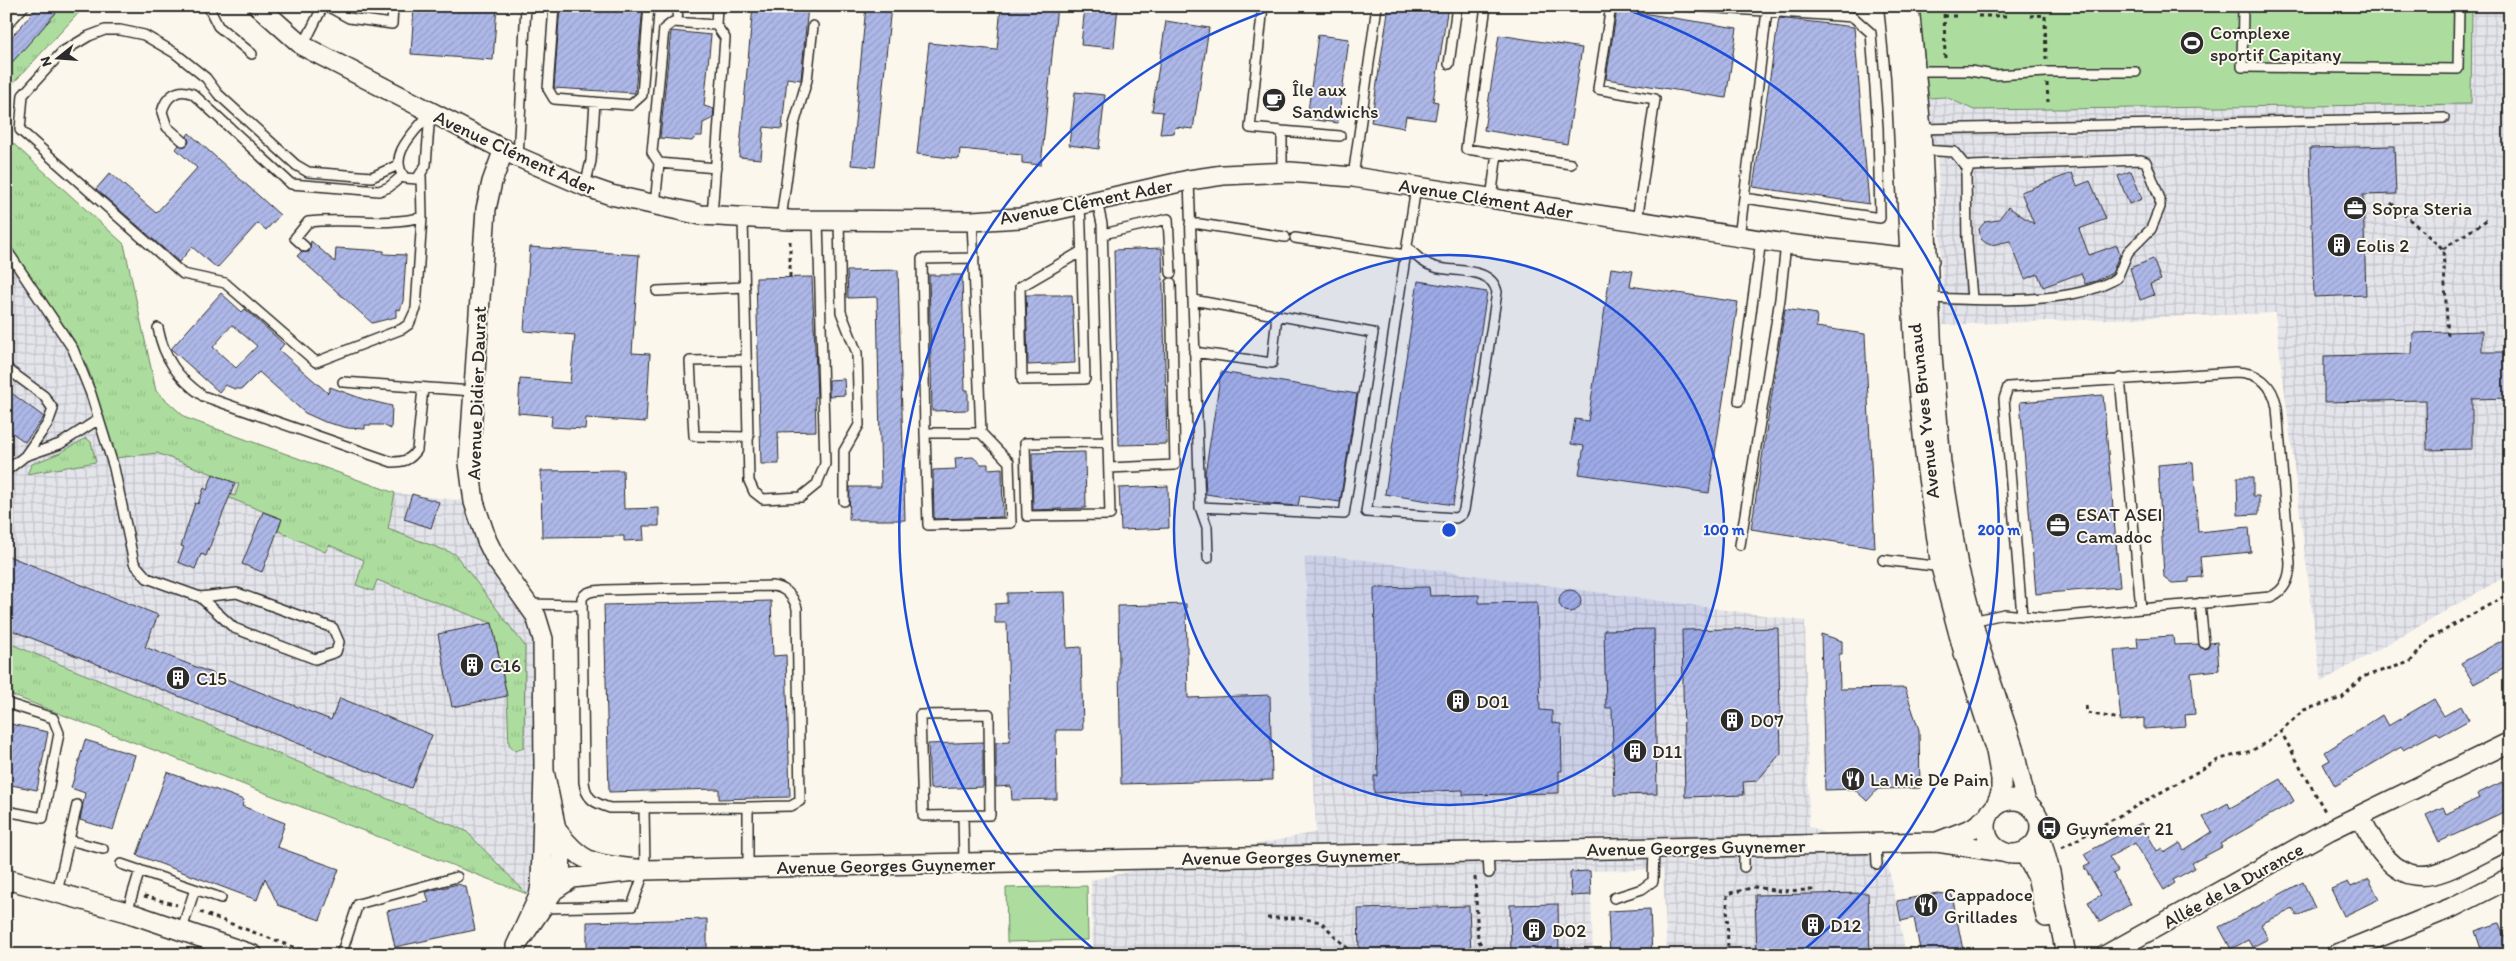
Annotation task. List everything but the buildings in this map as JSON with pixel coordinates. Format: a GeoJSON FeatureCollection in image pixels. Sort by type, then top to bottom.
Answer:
{"type":"FeatureCollection","features":[{"type":"Feature","properties":{"kind":"street","name":"Avenue Clément Ader"},"geometry":{"type":"LineString","coordinates":[[258,6],[303,46],[511,153],[585,186],[655,206],[712,216],[786,220],[972,221],[1020,218],[1188,180],[1242,173],[1282,172],[1353,177],[1786,244],[1919,260]]}},
{"type":"Feature","properties":{"kind":"street","name":"Avenue Yves Brunaud"},"geometry":{"type":"LineString","coordinates":[[1894,6],[1912,130],[1919,260],[1930,298],[1932,355],[1950,567],[1972,621],[2014,747],[2026,802]]}},
{"type":"Feature","properties":{"kind":"street","name":"Avenue Yves Brunaud"},"geometry":{"type":"LineString","coordinates":[[1908,6],[1916,71],[1912,130],[1922,150],[1915,356],[1926,464],[1950,567],[1964,653],[1996,751],[2001,786],[1991,812]]}},
{"type":"Feature","properties":{"kind":"street","name":"Avenue Didier Daurat"},"geometry":{"type":"LineString","coordinates":[[511,153],[492,182],[486,209],[469,463],[474,502],[487,541],[497,561],[536,616],[543,639],[544,771],[548,828],[557,877]]}},
{"type":"Feature","properties":{"kind":"street","name":"Allée de la Durance"},"geometry":{"type":"LineString","coordinates":[[2106,955],[2330,830],[2510,742]]}},
{"type":"Feature","properties":{"kind":"street"},"geometry":{"type":"LineString","coordinates":[[2040,834],[2036,843],[2024,852],[2010,854],[2003,852],[1989,838],[1991,812],[2008,800],[2026,802],[2039,816],[2040,834],[2050,872],[2066,955]]}},
{"type":"Feature","properties":{"kind":"street","name":"Avenue Georges Guynemer"},"geometry":{"type":"LineString","coordinates":[[1937,842],[1973,828],[1991,812]]}},
{"type":"Feature","properties":{"kind":"street"},"geometry":{"type":"LineString","coordinates":[[2360,816],[2374,844],[2384,857],[2398,870],[2415,876],[2428,876],[2442,872],[2510,839]]}},
{"type":"Feature","properties":{"kind":"street"},"geometry":{"type":"LineString","coordinates":[[548,828],[576,854],[587,861]]}},
{"type":"Feature","properties":{"kind":"street","name":"Avenue Georges Guynemer"},"geometry":{"type":"LineString","coordinates":[[557,877],[645,870],[1937,842],[2003,852]]}},
{"type":"Feature","properties":{"kind":"street"},"geometry":{"type":"LineString","coordinates":[[2024,852],[2037,876],[2053,955]]}},
{"type":"Feature","properties":{"kind":"street","name":"Avenue Georges Guynemer"},"geometry":{"type":"LineString","coordinates":[[557,877],[587,861],[645,870]]}},
{"type":"Feature","properties":{"kind":"street"},"geometry":{"type":"LineString","coordinates":[[514,951],[542,908],[557,877]]}},
{"type":"Feature","properties":{"kind":"street"},"geometry":{"type":"LineString","coordinates":[[514,951],[539,896],[557,877]]}},
{"type":"Feature","properties":{"kind":"street"},"geometry":{"type":"LineString","coordinates":[[2335,955],[2451,908],[2510,878]]}},
{"type":"Feature","properties":{"kind":"street"},"geometry":{"type":"LineString","coordinates":[[6,879],[182,929],[253,955]]}},
{"type":"Feature","properties":{"kind":"lane"},"geometry":{"type":"LineString","coordinates":[[6,26],[24,6]]}},
{"type":"Feature","properties":{"kind":"lane"},"geometry":{"type":"LineString","coordinates":[[208,6],[218,26],[252,54]]}},
{"type":"Feature","properties":{"kind":"lane"},"geometry":{"type":"LineString","coordinates":[[303,46],[325,6],[348,18],[392,24],[393,6]]}},
{"type":"Feature","properties":{"kind":"lane"},"geometry":{"type":"LineString","coordinates":[[511,153],[526,6]]}},
{"type":"Feature","properties":{"kind":"lane"},"geometry":{"type":"LineString","coordinates":[[554,6],[548,89],[554,98],[631,105],[642,95],[649,6]]}},
{"type":"Feature","properties":{"kind":"lane"},"geometry":{"type":"LineString","coordinates":[[677,22],[678,6]]}},
{"type":"Feature","properties":{"kind":"lane"},"geometry":{"type":"LineString","coordinates":[[712,216],[725,38],[716,25],[717,6]]}},
{"type":"Feature","properties":{"kind":"lane"},"geometry":{"type":"LineString","coordinates":[[1263,6],[1250,128],[1340,136]]}},
{"type":"Feature","properties":{"kind":"lane"},"geometry":{"type":"LineString","coordinates":[[1353,177],[1377,6]]}},
{"type":"Feature","properties":{"kind":"lane"},"geometry":{"type":"LineString","coordinates":[[1449,64],[1457,6]]}},
{"type":"Feature","properties":{"kind":"lane"},"geometry":{"type":"LineString","coordinates":[[1486,6],[1466,149],[1571,164]]}},
{"type":"Feature","properties":{"kind":"lane"},"geometry":{"type":"LineString","coordinates":[[1611,6],[1598,90],[1655,98],[1637,221]]}},
{"type":"Feature","properties":{"kind":"lane"},"geometry":{"type":"LineString","coordinates":[[1688,6],[1854,16],[1871,33],[1878,128],[1880,218],[1744,198]]}},
{"type":"Feature","properties":{"kind":"lane"},"geometry":{"type":"LineString","coordinates":[[2243,6],[2242,67],[2448,68],[2458,68],[2459,6]]}},
{"type":"Feature","properties":{"kind":"lane"},"geometry":{"type":"LineString","coordinates":[[1740,237],[1767,11]]}},
{"type":"Feature","properties":{"kind":"lane"},"geometry":{"type":"LineString","coordinates":[[655,206],[659,163],[652,152],[663,33],[666,26],[677,22],[716,25]]}},
{"type":"Feature","properties":{"kind":"lane"},"geometry":{"type":"LineString","coordinates":[[786,220],[794,125],[807,80],[813,26]]}},
{"type":"Feature","properties":{"kind":"lane"},"geometry":{"type":"LineString","coordinates":[[398,165],[372,177],[308,172],[296,165],[218,94],[206,78],[175,53],[144,35],[120,30],[105,30],[89,36],[62,52],[23,95],[20,130],[183,274],[225,283],[316,362],[402,329],[409,324],[416,309],[422,217],[421,175],[427,159],[430,113]]}},
{"type":"Feature","properties":{"kind":"lane"},"geometry":{"type":"LineString","coordinates":[[1916,71],[1970,71],[1994,75],[2047,72],[2136,72]]}},
{"type":"Feature","properties":{"kind":"lane"},"geometry":{"type":"LineString","coordinates":[[183,141],[167,126],[162,112],[169,97],[186,91],[193,94],[290,184],[379,191],[389,187],[402,175]]}},
{"type":"Feature","properties":{"kind":"lane"},"geometry":{"type":"LineString","coordinates":[[585,186],[591,161],[595,102]]}},
{"type":"Feature","properties":{"kind":"lane"},"geometry":{"type":"LineString","coordinates":[[421,175],[413,180],[402,175],[398,165],[401,150],[430,113]]}},
{"type":"Feature","properties":{"kind":"lane"},"geometry":{"type":"LineString","coordinates":[[1912,130],[2444,118]]}},
{"type":"Feature","properties":{"kind":"lane"},"geometry":{"type":"LineString","coordinates":[[1282,131],[1282,172]]}},
{"type":"Feature","properties":{"kind":"lane"},"geometry":{"type":"LineString","coordinates":[[1922,150],[1954,152],[1967,168],[1967,241],[1972,298]]}},
{"type":"Feature","properties":{"kind":"lane"},"geometry":{"type":"LineString","coordinates":[[1491,199],[1497,153]]}},
{"type":"Feature","properties":{"kind":"lane"},"geometry":{"type":"LineString","coordinates":[[1930,298],[2043,298],[2089,291],[2109,283],[2117,278],[2128,252],[2151,229],[2161,202],[2148,165],[2143,160],[1973,165],[1967,168]]}},
{"type":"Feature","properties":{"kind":"lane"},"geometry":{"type":"LineString","coordinates":[[659,163],[716,168]]}},
{"type":"Feature","properties":{"kind":"lane"},"geometry":{"type":"LineString","coordinates":[[1188,180],[1200,507],[1207,527],[1208,558]]}},
{"type":"Feature","properties":{"kind":"lane"},"geometry":{"type":"LineString","coordinates":[[1295,238],[1407,250],[1434,267],[1474,272],[1483,276],[1491,282],[1497,292],[1464,510],[1456,518],[1366,512],[1407,250],[1416,187]]}},
{"type":"Feature","properties":{"kind":"lane"},"geometry":{"type":"LineString","coordinates":[[1089,203],[1103,234],[1110,515],[1027,516],[1025,443],[1108,442]]}},
{"type":"Feature","properties":{"kind":"lane"},"geometry":{"type":"LineString","coordinates":[[1082,251],[1020,287],[1022,380],[1085,379],[1082,251],[1089,203]]}},
{"type":"Feature","properties":{"kind":"lane"},"geometry":{"type":"LineString","coordinates":[[305,247],[295,238],[308,222],[332,219],[388,223],[422,217]]}},
{"type":"Feature","properties":{"kind":"lane"},"geometry":{"type":"LineString","coordinates":[[743,218],[750,481],[754,492],[763,499],[801,497],[817,484],[825,464],[818,220]]}},
{"type":"Feature","properties":{"kind":"lane"},"geometry":{"type":"LineString","coordinates":[[1103,234],[1168,219],[1171,273]]}},
{"type":"Feature","properties":{"kind":"lane"},"geometry":{"type":"LineString","coordinates":[[839,220],[841,312],[857,353],[860,425],[844,451],[844,500]]}},
{"type":"Feature","properties":{"kind":"lane"},"geometry":{"type":"LineString","coordinates":[[972,221],[974,258],[981,433],[1009,462],[1011,523],[928,525],[922,259],[974,258]]}},
{"type":"Feature","properties":{"kind":"lane"},"geometry":{"type":"LineString","coordinates":[[1190,224],[1285,237]]}},
{"type":"Feature","properties":{"kind":"lane"},"geometry":{"type":"LineString","coordinates":[[1738,401],[1761,240]]}},
{"type":"Feature","properties":{"kind":"lane"},"geometry":{"type":"LineString","coordinates":[[1740,545],[1780,299],[1786,244]]}},
{"type":"Feature","properties":{"kind":"lane"},"geometry":{"type":"LineString","coordinates":[[6,249],[73,349],[99,419],[114,468],[134,562],[148,578],[200,597],[234,628],[315,660],[336,652],[339,642],[333,628],[237,593],[200,597]]}},
{"type":"Feature","properties":{"kind":"lane"},"geometry":{"type":"LineString","coordinates":[[1109,468],[1175,465],[1171,283]]}},
{"type":"Feature","properties":{"kind":"lane"},"geometry":{"type":"LineString","coordinates":[[657,291],[745,287]]}},
{"type":"Feature","properties":{"kind":"lane"},"geometry":{"type":"LineString","coordinates":[[1193,300],[1374,333],[1344,514],[1200,507]]}},
{"type":"Feature","properties":{"kind":"lane"},"geometry":{"type":"LineString","coordinates":[[1194,352],[1272,363],[1277,315]]}},
{"type":"Feature","properties":{"kind":"lane"},"geometry":{"type":"LineString","coordinates":[[158,328],[162,347],[170,366],[187,384],[203,396],[392,462],[402,462],[411,458],[417,450],[423,388]]}},
{"type":"Feature","properties":{"kind":"lane"},"geometry":{"type":"LineString","coordinates":[[746,360],[690,362],[694,436],[748,437]]}},
{"type":"Feature","properties":{"kind":"lane"},"geometry":{"type":"LineString","coordinates":[[6,368],[44,396],[53,409],[48,423],[25,456],[6,471]]}},
{"type":"Feature","properties":{"kind":"lane"},"geometry":{"type":"LineString","coordinates":[[1972,621],[2004,614],[2022,616],[2044,618],[2270,597],[2282,590],[2287,580],[2290,563],[2274,396],[2260,378],[2242,372],[2016,385],[2005,390],[2004,399],[2022,616]]}},
{"type":"Feature","properties":{"kind":"lane"},"geometry":{"type":"LineString","coordinates":[[2120,378],[2141,609]]}},
{"type":"Feature","properties":{"kind":"lane"},"geometry":{"type":"LineString","coordinates":[[343,382],[473,391]]}},
{"type":"Feature","properties":{"kind":"lane"},"geometry":{"type":"LineString","coordinates":[[25,456],[60,444],[99,419]]}},
{"type":"Feature","properties":{"kind":"lane"},"geometry":{"type":"LineString","coordinates":[[926,433],[981,433]]}},
{"type":"Feature","properties":{"kind":"lane"},"geometry":{"type":"LineString","coordinates":[[1883,560],[1950,567]]}},
{"type":"Feature","properties":{"kind":"lane"},"geometry":{"type":"LineString","coordinates":[[778,586],[789,594],[797,608],[800,801],[791,806],[748,806],[610,808],[596,804],[586,794],[584,788],[582,598],[588,592],[778,586]]}},
{"type":"Feature","properties":{"kind":"lane"},"geometry":{"type":"LineString","coordinates":[[2200,603],[2204,643]]}},
{"type":"Feature","properties":{"kind":"lane"},"geometry":{"type":"LineString","coordinates":[[528,604],[582,605]]}},
{"type":"Feature","properties":{"kind":"lane"},"geometry":{"type":"LineString","coordinates":[[6,702],[53,718],[59,733],[42,818],[6,811]]}},
{"type":"Feature","properties":{"kind":"lane"},"geometry":{"type":"LineString","coordinates":[[989,714],[990,815],[963,816],[923,816],[920,715],[989,714]]}},
{"type":"Feature","properties":{"kind":"lane"},"geometry":{"type":"LineString","coordinates":[[57,892],[77,805]]}},
{"type":"Feature","properties":{"kind":"lane"},"geometry":{"type":"LineString","coordinates":[[748,806],[748,868]]}},
{"type":"Feature","properties":{"kind":"lane"},"geometry":{"type":"LineString","coordinates":[[542,908],[632,906],[645,870],[644,807]]}},
{"type":"Feature","properties":{"kind":"lane"},"geometry":{"type":"LineString","coordinates":[[963,816],[964,863]]}},
{"type":"Feature","properties":{"kind":"lane"},"geometry":{"type":"LineString","coordinates":[[69,840],[103,849]]}},
{"type":"Feature","properties":{"kind":"lane"},"geometry":{"type":"LineString","coordinates":[[1876,844],[1877,864]]}},
{"type":"Feature","properties":{"kind":"lane"},"geometry":{"type":"LineString","coordinates":[[1744,846],[1744,867]]}},
{"type":"Feature","properties":{"kind":"lane"},"geometry":{"type":"LineString","coordinates":[[1614,898],[1642,889],[1653,881],[1654,848]]}},
{"type":"Feature","properties":{"kind":"lane"},"geometry":{"type":"LineString","coordinates":[[1479,852],[1489,873]]}},
{"type":"Feature","properties":{"kind":"lane"},"geometry":{"type":"LineString","coordinates":[[121,864],[221,898]]}},
{"type":"Feature","properties":{"kind":"lane"},"geometry":{"type":"LineString","coordinates":[[126,912],[140,870]]}},
{"type":"Feature","properties":{"kind":"lane"},"geometry":{"type":"LineString","coordinates":[[341,955],[358,904],[457,877]]}},
{"type":"Feature","properties":{"kind":"lane"},"geometry":{"type":"LineString","coordinates":[[182,929],[195,889]]}},
{"type":"Feature","properties":{"kind":"path"},"geometry":{"type":"LineString","coordinates":[[1944,6],[1945,60]]}},
{"type":"Feature","properties":{"kind":"path"},"geometry":{"type":"LineString","coordinates":[[2030,16],[2045,15]]}},
{"type":"Feature","properties":{"kind":"path"},"geometry":{"type":"LineString","coordinates":[[1944,16],[1958,16]]}},
{"type":"Feature","properties":{"kind":"path"},"geometry":{"type":"LineString","coordinates":[[1978,16],[2009,16]]}},
{"type":"Feature","properties":{"kind":"path"},"geometry":{"type":"LineString","coordinates":[[2391,204],[2443,249],[2448,338]]}},
{"type":"Feature","properties":{"kind":"path"},"geometry":{"type":"LineString","coordinates":[[2443,249],[2488,219]]}},
{"type":"Feature","properties":{"kind":"path"},"geometry":{"type":"LineString","coordinates":[[786,220],[790,277]]}},
{"type":"Feature","properties":{"kind":"path"},"geometry":{"type":"LineString","coordinates":[[2050,872],[2059,870],[2056,852],[2220,758],[2251,751],[2269,741],[2310,707],[2329,704],[2342,698],[2362,677],[2410,662],[2431,638],[2510,593]]}},
{"type":"Feature","properties":{"kind":"path"},"geometry":{"type":"LineString","coordinates":[[2086,706],[2087,713],[2120,718]]}},
{"type":"Feature","properties":{"kind":"path"},"geometry":{"type":"LineString","coordinates":[[2280,730],[2325,808],[2330,830]]}},
{"type":"Feature","properties":{"kind":"path"},"geometry":{"type":"LineString","coordinates":[[1479,852],[1471,869],[1475,873],[1478,940],[1489,955]]}},
{"type":"Feature","properties":{"kind":"path"},"geometry":{"type":"LineString","coordinates":[[1728,955],[1727,894],[1755,887],[1779,891],[1812,890],[1811,894]]}},
{"type":"Feature","properties":{"kind":"path"},"geometry":{"type":"LineString","coordinates":[[1268,918],[1299,918],[1321,922],[1353,954]]}},
{"type":"Feature","properties":{"kind":"shaded area"},"geometry":{"type":"Polygon","coordinates":[[[2472,6],[2510,6],[2510,574],[2321,682],[2275,313],[1943,325],[1937,144],[1930,143],[1927,98],[1946,97],[1974,110],[2470,104],[2472,6]]]}},
{"type":"Feature","properties":{"kind":"shaded area"},"geometry":{"type":"Polygon","coordinates":[[[6,137],[124,244],[156,391],[186,418],[395,493],[474,502],[536,616],[547,872],[527,894],[6,693],[6,137]]]}},
{"type":"Feature","properties":{"kind":"shaded area"},"geometry":{"type":"Polygon","coordinates":[[[1336,556],[1805,621],[1809,826],[1888,864],[1906,955],[1667,955],[1663,869],[1590,871],[1593,955],[1093,955],[1091,880],[1316,832],[1305,557],[1336,556]]]}},
{"type":"Feature","properties":{"kind":"green space"},"geometry":{"type":"Polygon","coordinates":[[[62,6],[85,6],[6,91],[6,69],[62,6]]]}},
{"type":"Feature","properties":{"kind":"green space","name":"Complexe sportif Capitany"},"geometry":{"type":"Polygon","coordinates":[[[1909,6],[2472,6],[2471,104],[1974,110],[1946,97],[1927,98],[1909,6]]]}},
{"type":"Feature","properties":{"kind":"green space"},"geometry":{"type":"Polygon","coordinates":[[[6,137],[124,244],[156,391],[186,418],[395,493],[388,529],[455,554],[525,646],[524,748],[515,751],[509,744],[507,696],[492,623],[377,580],[373,591],[356,585],[364,560],[329,545],[325,552],[278,531],[282,519],[227,497],[229,494],[235,496],[239,484],[157,453],[116,458],[89,371],[74,340],[6,242],[6,137]]]}},
{"type":"Feature","properties":{"kind":"green space"},"geometry":{"type":"Polygon","coordinates":[[[86,438],[91,442],[96,462],[27,474],[32,464],[60,453],[86,438]]]}},
{"type":"Feature","properties":{"kind":"green space"},"geometry":{"type":"Polygon","coordinates":[[[6,642],[466,831],[527,894],[6,693],[6,642]]]}},
{"type":"Feature","properties":{"kind":"green space"},"geometry":{"type":"Polygon","coordinates":[[[1087,886],[1088,940],[1007,942],[1006,888],[1087,886]]]}},
{"type":"Feature","properties":{"kind":"place","name":"Complexe sportif Capitany"},"geometry":{"type":"Point","coordinates":[2192,43]}},
{"type":"Feature","properties":{"kind":"place","name":"Île aux Sandwichs"},"geometry":{"type":"Point","coordinates":[1274,100]}},
{"type":"Feature","properties":{"kind":"place","name":"Sopra Steria"},"geometry":{"type":"Point","coordinates":[2355,208]}},
{"type":"Feature","properties":{"kind":"place","name":"Eolis 2"},"geometry":{"type":"Point","coordinates":[2339,245]}},
{"type":"Feature","properties":{"kind":"place","name":"ESAT ASEI Camadoc"},"geometry":{"type":"Point","coordinates":[2058,525]}},
{"type":"Feature","properties":{"kind":"place","name":"C16"},"geometry":{"type":"Point","coordinates":[472,665]}},
{"type":"Feature","properties":{"kind":"place","name":"C15"},"geometry":{"type":"Point","coordinates":[178,678]}},
{"type":"Feature","properties":{"kind":"place","name":"D01"},"geometry":{"type":"Point","coordinates":[1458,701]}},
{"type":"Feature","properties":{"kind":"place","name":"D07"},"geometry":{"type":"Point","coordinates":[1732,720]}},
{"type":"Feature","properties":{"kind":"place","name":"D11"},"geometry":{"type":"Point","coordinates":[1635,751]}},
{"type":"Feature","properties":{"kind":"place","name":"La Mie De Pain"},"geometry":{"type":"Point","coordinates":[1853,779]}},
{"type":"Feature","properties":{"kind":"place","name":"Guynemer 21"},"geometry":{"type":"Point","coordinates":[2049,828]}},
{"type":"Feature","properties":{"kind":"place","name":"Cappadoce Grillades"},"geometry":{"type":"Point","coordinates":[1926,905]}},
{"type":"Feature","properties":{"kind":"place","name":"D12"},"geometry":{"type":"Point","coordinates":[1813,925]}},
{"type":"Feature","properties":{"kind":"place","name":"D02"},"geometry":{"type":"Point","coordinates":[1534,930]}}]}
